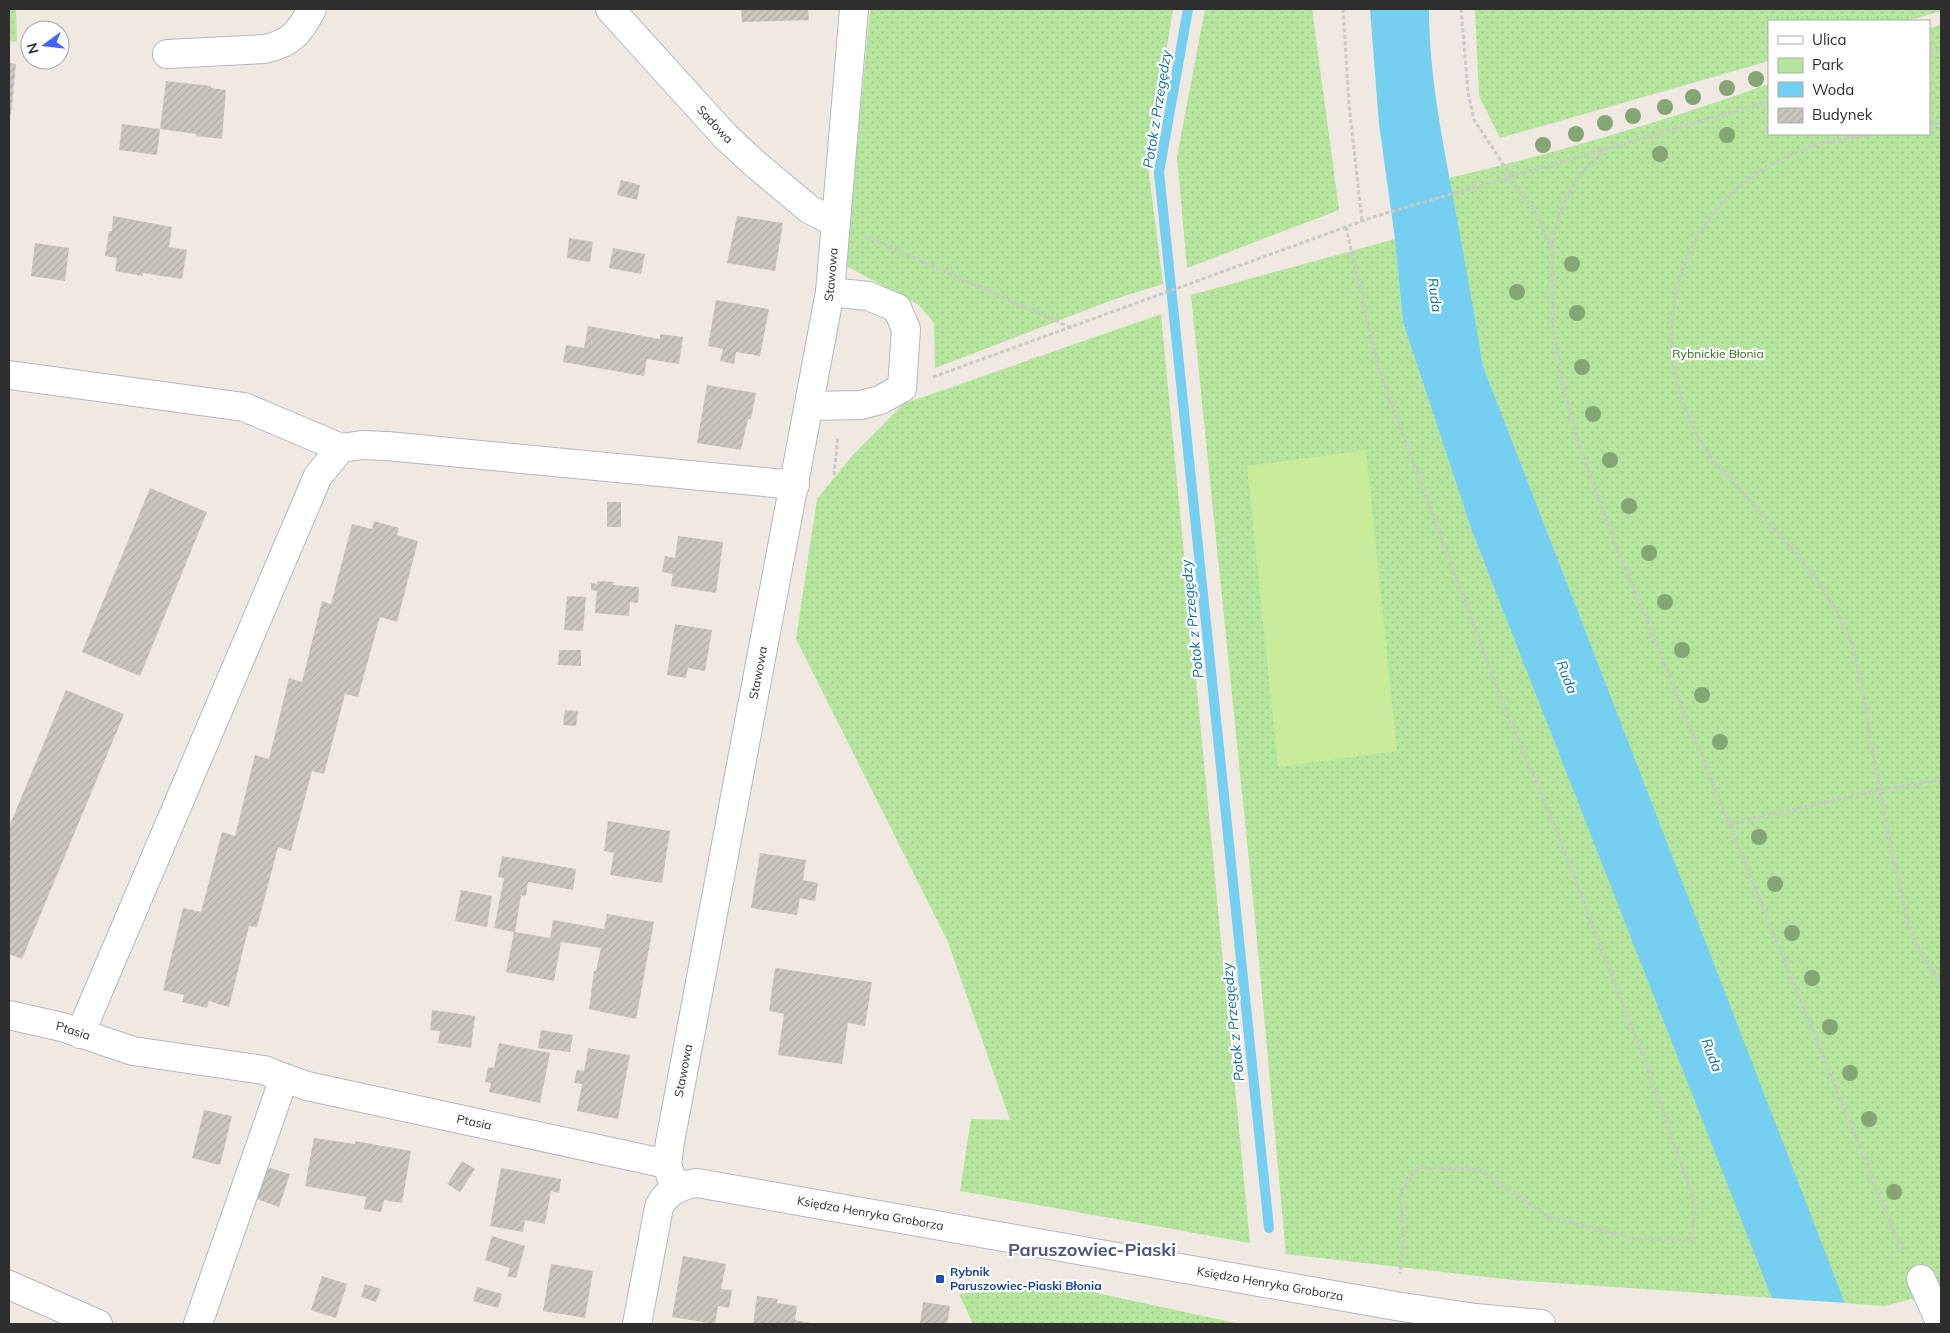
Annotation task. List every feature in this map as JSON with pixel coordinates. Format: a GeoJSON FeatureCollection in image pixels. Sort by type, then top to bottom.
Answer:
{"type":"FeatureCollection","features":[{"type":"Feature","properties":{"kind":"street"},"geometry":{"type":"LineString","coordinates":[[167,54],[278,47],[295,34],[303,25],[312,9]]}},
{"type":"Feature","properties":{"kind":"street","name":"Sadowa"},"geometry":{"type":"LineString","coordinates":[[610,9],[725,136],[809,209],[836,223]]}},
{"type":"Feature","properties":{"kind":"street","name":"Stawowa"},"geometry":{"type":"LineString","coordinates":[[637,1324],[657,1214],[671,1177],[830,292],[854,9]]}},
{"type":"Feature","properties":{"kind":"street"},"geometry":{"type":"LineString","coordinates":[[809,406],[861,405],[880,400],[902,388],[906,329],[897,308],[868,296],[830,292]]}},
{"type":"Feature","properties":{"kind":"street"},"geometry":{"type":"LineString","coordinates":[[9,375],[244,407],[341,448],[362,445],[388,446],[794,486]]}},
{"type":"Feature","properties":{"kind":"street"},"geometry":{"type":"LineString","coordinates":[[80,1034],[318,476],[341,448]]}},
{"type":"Feature","properties":{"kind":"street","name":"Ptasia"},"geometry":{"type":"LineString","coordinates":[[9,1015],[62,1027],[133,1051],[264,1070],[307,1086],[671,1177]]}},
{"type":"Feature","properties":{"kind":"street"},"geometry":{"type":"LineString","coordinates":[[198,1324],[284,1078]]}},
{"type":"Feature","properties":{"kind":"street","name":"Księdza Henryka Groborza"},"geometry":{"type":"LineString","coordinates":[[671,1177],[690,1184],[704,1184],[1396,1306],[1475,1318],[1541,1324]]}},
{"type":"Feature","properties":{"kind":"street"},"geometry":{"type":"LineString","coordinates":[[1921,1279],[1941,1324]]}},
{"type":"Feature","properties":{"kind":"street"},"geometry":{"type":"LineString","coordinates":[[9,1285],[98,1324]]}},
{"type":"Feature","properties":{"kind":"path"},"geometry":{"type":"LineString","coordinates":[[1343,9],[1349,104],[1362,221]]}},
{"type":"Feature","properties":{"kind":"path"},"geometry":{"type":"LineString","coordinates":[[1461,9],[1468,92],[1474,120],[1512,176]]}},
{"type":"Feature","properties":{"kind":"path"},"geometry":{"type":"LineString","coordinates":[[902,388],[1185,287],[1373,217],[1768,101]]}},
{"type":"Feature","properties":{"kind":"path"},"geometry":{"type":"LineString","coordinates":[[1869,135],[1806,148],[1756,172],[1725,199],[1708,218],[1686,258],[1678,281],[1672,309],[1670,334],[1675,377],[1692,425],[1712,458],[1805,565],[1824,591],[1840,619],[1853,648],[1908,923],[1916,947],[1931,970],[1941,981]]}},
{"type":"Feature","properties":{"kind":"path"},"geometry":{"type":"LineString","coordinates":[[1607,149],[1577,177],[1569,192],[1553,234],[1553,327],[1563,386],[1577,439],[1608,525],[1898,1242],[1921,1279]]}},
{"type":"Feature","properties":{"kind":"path"},"geometry":{"type":"LineString","coordinates":[[1504,178],[1518,189],[1533,207],[1552,249]]}},
{"type":"Feature","properties":{"kind":"path"},"geometry":{"type":"LineString","coordinates":[[836,223],[1072,328]]}},
{"type":"Feature","properties":{"kind":"path"},"geometry":{"type":"LineString","coordinates":[[1346,227],[1378,366],[1494,680],[1555,827],[1646,1064],[1696,1206],[1691,1240],[1630,1238],[1549,1218],[1478,1169],[1418,1168],[1401,1192],[1403,1238]]}},
{"type":"Feature","properties":{"kind":"path"},"geometry":{"type":"LineString","coordinates":[[834,475],[840,406]]}},
{"type":"Feature","properties":{"kind":"path"},"geometry":{"type":"LineString","coordinates":[[1730,824],[1880,790],[1941,780]]}},
{"type":"Feature","properties":{"kind":"green space"},"geometry":{"type":"Polygon","coordinates":[[[9,9],[16,9],[17,42],[9,41],[9,9]]]}},
{"type":"Feature","properties":{"kind":"green space"},"geometry":{"type":"Polygon","coordinates":[[[870,9],[1173,9],[1148,167],[1163,284],[1115,299],[935,368],[934,323],[919,305],[846,266],[870,9]]]}},
{"type":"Feature","properties":{"kind":"green space"},"geometry":{"type":"Polygon","coordinates":[[[1205,9],[1312,9],[1339,210],[1187,268],[1177,157],[1205,9]]]}},
{"type":"Feature","properties":{"kind":"green space"},"geometry":{"type":"Polygon","coordinates":[[[1475,9],[1941,9],[1941,11],[1910,20],[1768,20],[1768,61],[1500,138],[1479,96],[1475,9]]]}},
{"type":"Feature","properties":{"kind":"green space","name":"Rybnickie Błonia"},"geometry":{"type":"Polygon","coordinates":[[[1941,24],[1941,1311],[1911,1299],[1884,1306],[1844,1303],[1483,366],[1449,178],[1610,136],[1768,84],[1768,135],[1930,135],[1930,29],[1941,24]]]}},
{"type":"Feature","properties":{"kind":"green space"},"geometry":{"type":"Polygon","coordinates":[[[1395,239],[1403,322],[1472,531],[1773,1298],[1513,1280],[1286,1254],[1256,929],[1191,295],[1395,239]]]}},
{"type":"Feature","properties":{"kind":"green space"},"geometry":{"type":"Polygon","coordinates":[[[1161,314],[1250,1243],[960,1191],[971,1119],[1010,1120],[948,942],[796,639],[817,499],[852,456],[903,404],[1161,314]]]}},
{"type":"Feature","properties":{"kind":"green space"},"geometry":{"type":"Polygon","coordinates":[[[1366,450],[1397,751],[1278,767],[1247,466],[1366,450]]]}},
{"type":"Feature","properties":{"kind":"green space"},"geometry":{"type":"Polygon","coordinates":[[[1060,1285],[1240,1324],[973,1324],[959,1294],[1060,1285]]]}},
{"type":"Feature","properties":{"kind":"water","name":"Ruda"},"geometry":{"type":"Polygon","coordinates":[[[1370,9],[1429,9],[1434,84],[1483,366],[1853,1324],[1782,1324],[1472,531],[1403,322],[1395,239],[1379,124],[1370,9]]]}},
{"type":"Feature","properties":{"kind":"pier"},"geometry":{"type":"Polygon","coordinates":[[[1770,1298],[1847,1303],[1856,1324],[1780,1324],[1770,1298]]]}},
{"type":"Feature","properties":{"kind":"building"},"geometry":{"type":"Polygon","coordinates":[[[741,9],[808,9],[809,20],[742,22],[741,9]]]}},
{"type":"Feature","properties":{"kind":"building"},"geometry":{"type":"Polygon","coordinates":[[[9,63],[16,64],[11,115],[9,115],[9,63]]]}},
{"type":"Feature","properties":{"kind":"building"},"geometry":{"type":"Polygon","coordinates":[[[166,81],[211,86],[211,88],[226,90],[222,139],[160,129],[166,81]]]}},
{"type":"Feature","properties":{"kind":"building"},"geometry":{"type":"Polygon","coordinates":[[[122,124],[160,129],[157,155],[119,150],[122,124]]]}},
{"type":"Feature","properties":{"kind":"building"},"geometry":{"type":"Polygon","coordinates":[[[621,180],[640,185],[637,200],[617,195],[621,180]]]}},
{"type":"Feature","properties":{"kind":"building"},"geometry":{"type":"Polygon","coordinates":[[[113,216],[172,227],[169,247],[187,250],[182,279],[143,273],[143,276],[115,271],[117,258],[105,256],[109,231],[112,231],[113,216]]]}},
{"type":"Feature","properties":{"kind":"building"},"geometry":{"type":"Polygon","coordinates":[[[737,216],[783,223],[775,271],[727,263],[737,216]]]}},
{"type":"Feature","properties":{"kind":"building"},"geometry":{"type":"Polygon","coordinates":[[[569,238],[593,242],[590,262],[567,258],[569,238]]]}},
{"type":"Feature","properties":{"kind":"building"},"geometry":{"type":"Polygon","coordinates":[[[35,243],[69,248],[65,281],[31,276],[35,243]]]}},
{"type":"Feature","properties":{"kind":"building"},"geometry":{"type":"Polygon","coordinates":[[[613,248],[645,254],[641,274],[609,268],[613,248]]]}},
{"type":"Feature","properties":{"kind":"building"},"geometry":{"type":"Polygon","coordinates":[[[716,300],[769,309],[760,356],[736,352],[734,364],[720,361],[723,349],[708,346],[716,300]]]}},
{"type":"Feature","properties":{"kind":"building"},"geometry":{"type":"Polygon","coordinates":[[[588,326],[660,339],[660,334],[683,337],[679,364],[647,359],[644,376],[563,362],[566,345],[584,348],[588,326]]]}},
{"type":"Feature","properties":{"kind":"building"},"geometry":{"type":"Polygon","coordinates":[[[707,385],[756,393],[751,419],[748,419],[741,450],[697,443],[707,385]]]}},
{"type":"Feature","properties":{"kind":"building"},"geometry":{"type":"Polygon","coordinates":[[[150,488],[207,512],[140,676],[82,652],[150,488]]]}},
{"type":"Feature","properties":{"kind":"building"},"geometry":{"type":"Polygon","coordinates":[[[607,502],[621,502],[621,527],[607,527],[607,502]]]}},
{"type":"Feature","properties":{"kind":"building"},"geometry":{"type":"Polygon","coordinates":[[[374,521],[399,528],[397,535],[418,541],[397,622],[380,617],[358,697],[345,694],[324,774],[312,771],[291,851],[278,847],[257,927],[249,926],[229,1007],[209,1001],[207,1008],[182,1002],[184,995],[163,990],[183,908],[201,912],[222,832],[235,836],[255,755],[269,759],[289,678],[302,682],[322,601],[331,604],[352,524],[372,529],[374,521]]]}},
{"type":"Feature","properties":{"kind":"building"},"geometry":{"type":"Polygon","coordinates":[[[678,536],[723,542],[716,593],[671,586],[673,574],[662,572],[665,556],[675,558],[678,536]]]}},
{"type":"Feature","properties":{"kind":"building"},"geometry":{"type":"Polygon","coordinates":[[[598,581],[614,582],[613,585],[639,587],[638,603],[630,602],[629,616],[595,613],[597,591],[591,590],[591,583],[597,584],[598,581]]]}},
{"type":"Feature","properties":{"kind":"building"},"geometry":{"type":"Polygon","coordinates":[[[567,596],[586,597],[583,631],[564,630],[567,596]]]}},
{"type":"Feature","properties":{"kind":"building"},"geometry":{"type":"Polygon","coordinates":[[[675,624],[712,630],[705,671],[688,668],[686,678],[667,675],[675,624]]]}},
{"type":"Feature","properties":{"kind":"building"},"geometry":{"type":"Polygon","coordinates":[[[559,650],[581,650],[581,666],[558,665],[559,650]]]}},
{"type":"Feature","properties":{"kind":"building"},"geometry":{"type":"Polygon","coordinates":[[[66,690],[124,714],[22,959],[9,954],[9,827],[66,690]]]}},
{"type":"Feature","properties":{"kind":"building"},"geometry":{"type":"Polygon","coordinates":[[[565,710],[578,711],[576,726],[563,725],[565,710]]]}},
{"type":"Feature","properties":{"kind":"building"},"geometry":{"type":"Polygon","coordinates":[[[608,821],[670,831],[662,883],[610,875],[614,853],[604,851],[608,821]]]}},
{"type":"Feature","properties":{"kind":"building"},"geometry":{"type":"Polygon","coordinates":[[[760,853],[806,860],[803,880],[818,883],[815,901],[800,898],[797,915],[751,908],[760,853]]]}},
{"type":"Feature","properties":{"kind":"building"},"geometry":{"type":"Polygon","coordinates":[[[502,856],[576,869],[573,890],[528,882],[526,896],[521,895],[515,932],[550,938],[553,920],[604,929],[607,914],[654,922],[636,1019],[589,1009],[594,971],[596,971],[601,948],[561,942],[554,981],[506,972],[514,932],[494,928],[504,878],[498,877],[502,856]]]}},
{"type":"Feature","properties":{"kind":"building"},"geometry":{"type":"Polygon","coordinates":[[[461,890],[492,896],[487,927],[455,921],[461,890]]]}},
{"type":"Feature","properties":{"kind":"building"},"geometry":{"type":"Polygon","coordinates":[[[775,968],[872,982],[865,1026],[848,1023],[842,1064],[778,1055],[784,1014],[769,1011],[775,968]]]}},
{"type":"Feature","properties":{"kind":"building"},"geometry":{"type":"Polygon","coordinates":[[[432,1010],[475,1016],[471,1048],[438,1043],[440,1031],[430,1030],[432,1010]]]}},
{"type":"Feature","properties":{"kind":"building"},"geometry":{"type":"Polygon","coordinates":[[[541,1030],[573,1035],[570,1052],[538,1048],[541,1030]]]}},
{"type":"Feature","properties":{"kind":"building"},"geometry":{"type":"Polygon","coordinates":[[[499,1043],[550,1053],[540,1103],[489,1092],[491,1083],[485,1082],[488,1067],[494,1068],[499,1043]]]}},
{"type":"Feature","properties":{"kind":"building"},"geometry":{"type":"Polygon","coordinates":[[[588,1048],[630,1055],[618,1119],[577,1111],[582,1084],[574,1083],[577,1070],[584,1071],[588,1048]]]}},
{"type":"Feature","properties":{"kind":"building"},"geometry":{"type":"Polygon","coordinates":[[[204,1110],[232,1116],[220,1165],[192,1158],[204,1110]]]}},
{"type":"Feature","properties":{"kind":"building"},"geometry":{"type":"Polygon","coordinates":[[[314,1138],[355,1144],[355,1141],[411,1151],[402,1203],[384,1200],[381,1212],[364,1209],[366,1197],[305,1186],[314,1138]]]}},
{"type":"Feature","properties":{"kind":"building"},"geometry":{"type":"Polygon","coordinates":[[[462,1161],[475,1169],[460,1192],[447,1184],[462,1161]]]}},
{"type":"Feature","properties":{"kind":"building"},"geometry":{"type":"Polygon","coordinates":[[[267,1167],[290,1174],[279,1207],[257,1199],[267,1167]]]}},
{"type":"Feature","properties":{"kind":"building"},"geometry":{"type":"Polygon","coordinates":[[[501,1168],[561,1179],[559,1193],[551,1191],[545,1224],[525,1220],[523,1232],[490,1226],[501,1168]]]}},
{"type":"Feature","properties":{"kind":"building"},"geometry":{"type":"Polygon","coordinates":[[[492,1236],[525,1246],[516,1278],[507,1276],[510,1268],[485,1260],[492,1236]]]}},
{"type":"Feature","properties":{"kind":"building"},"geometry":{"type":"Polygon","coordinates":[[[683,1256],[726,1264],[721,1289],[732,1290],[729,1308],[718,1306],[715,1324],[672,1317],[683,1256]]]}},
{"type":"Feature","properties":{"kind":"building"},"geometry":{"type":"Polygon","coordinates":[[[551,1264],[593,1271],[585,1318],[543,1311],[551,1264]]]}},
{"type":"Feature","properties":{"kind":"building"},"geometry":{"type":"Polygon","coordinates":[[[322,1276],[347,1284],[336,1318],[311,1310],[322,1276]]]}},
{"type":"Feature","properties":{"kind":"building"},"geometry":{"type":"Polygon","coordinates":[[[365,1284],[381,1289],[376,1302],[361,1297],[365,1284]]]}},
{"type":"Feature","properties":{"kind":"building"},"geometry":{"type":"Polygon","coordinates":[[[477,1287],[502,1294],[498,1308],[473,1301],[477,1287]]]}},
{"type":"Feature","properties":{"kind":"building"},"geometry":{"type":"Polygon","coordinates":[[[757,1296],[778,1299],[777,1303],[797,1306],[795,1320],[816,1324],[753,1324],[757,1296]]]}},
{"type":"Feature","properties":{"kind":"building"},"geometry":{"type":"Polygon","coordinates":[[[923,1302],[950,1306],[947,1324],[920,1324],[923,1302]]]}},
{"type":"Feature","properties":{"kind":"waterway","name":"Potok z Przegędzy"},"geometry":{"type":"LineString","coordinates":[[1188,9],[1159,172],[1269,1228]]}},
{"type":"Feature","properties":{"kind":"place","name":"Rybnik Paruszowiec-Piaski Błonia"},"geometry":{"type":"Point","coordinates":[940,1279]}},
{"type":"Feature","properties":{"kind":"district","name":"Paruszowiec-Piaski"},"geometry":{"type":"Point","coordinates":[1092,1250]}}]}
